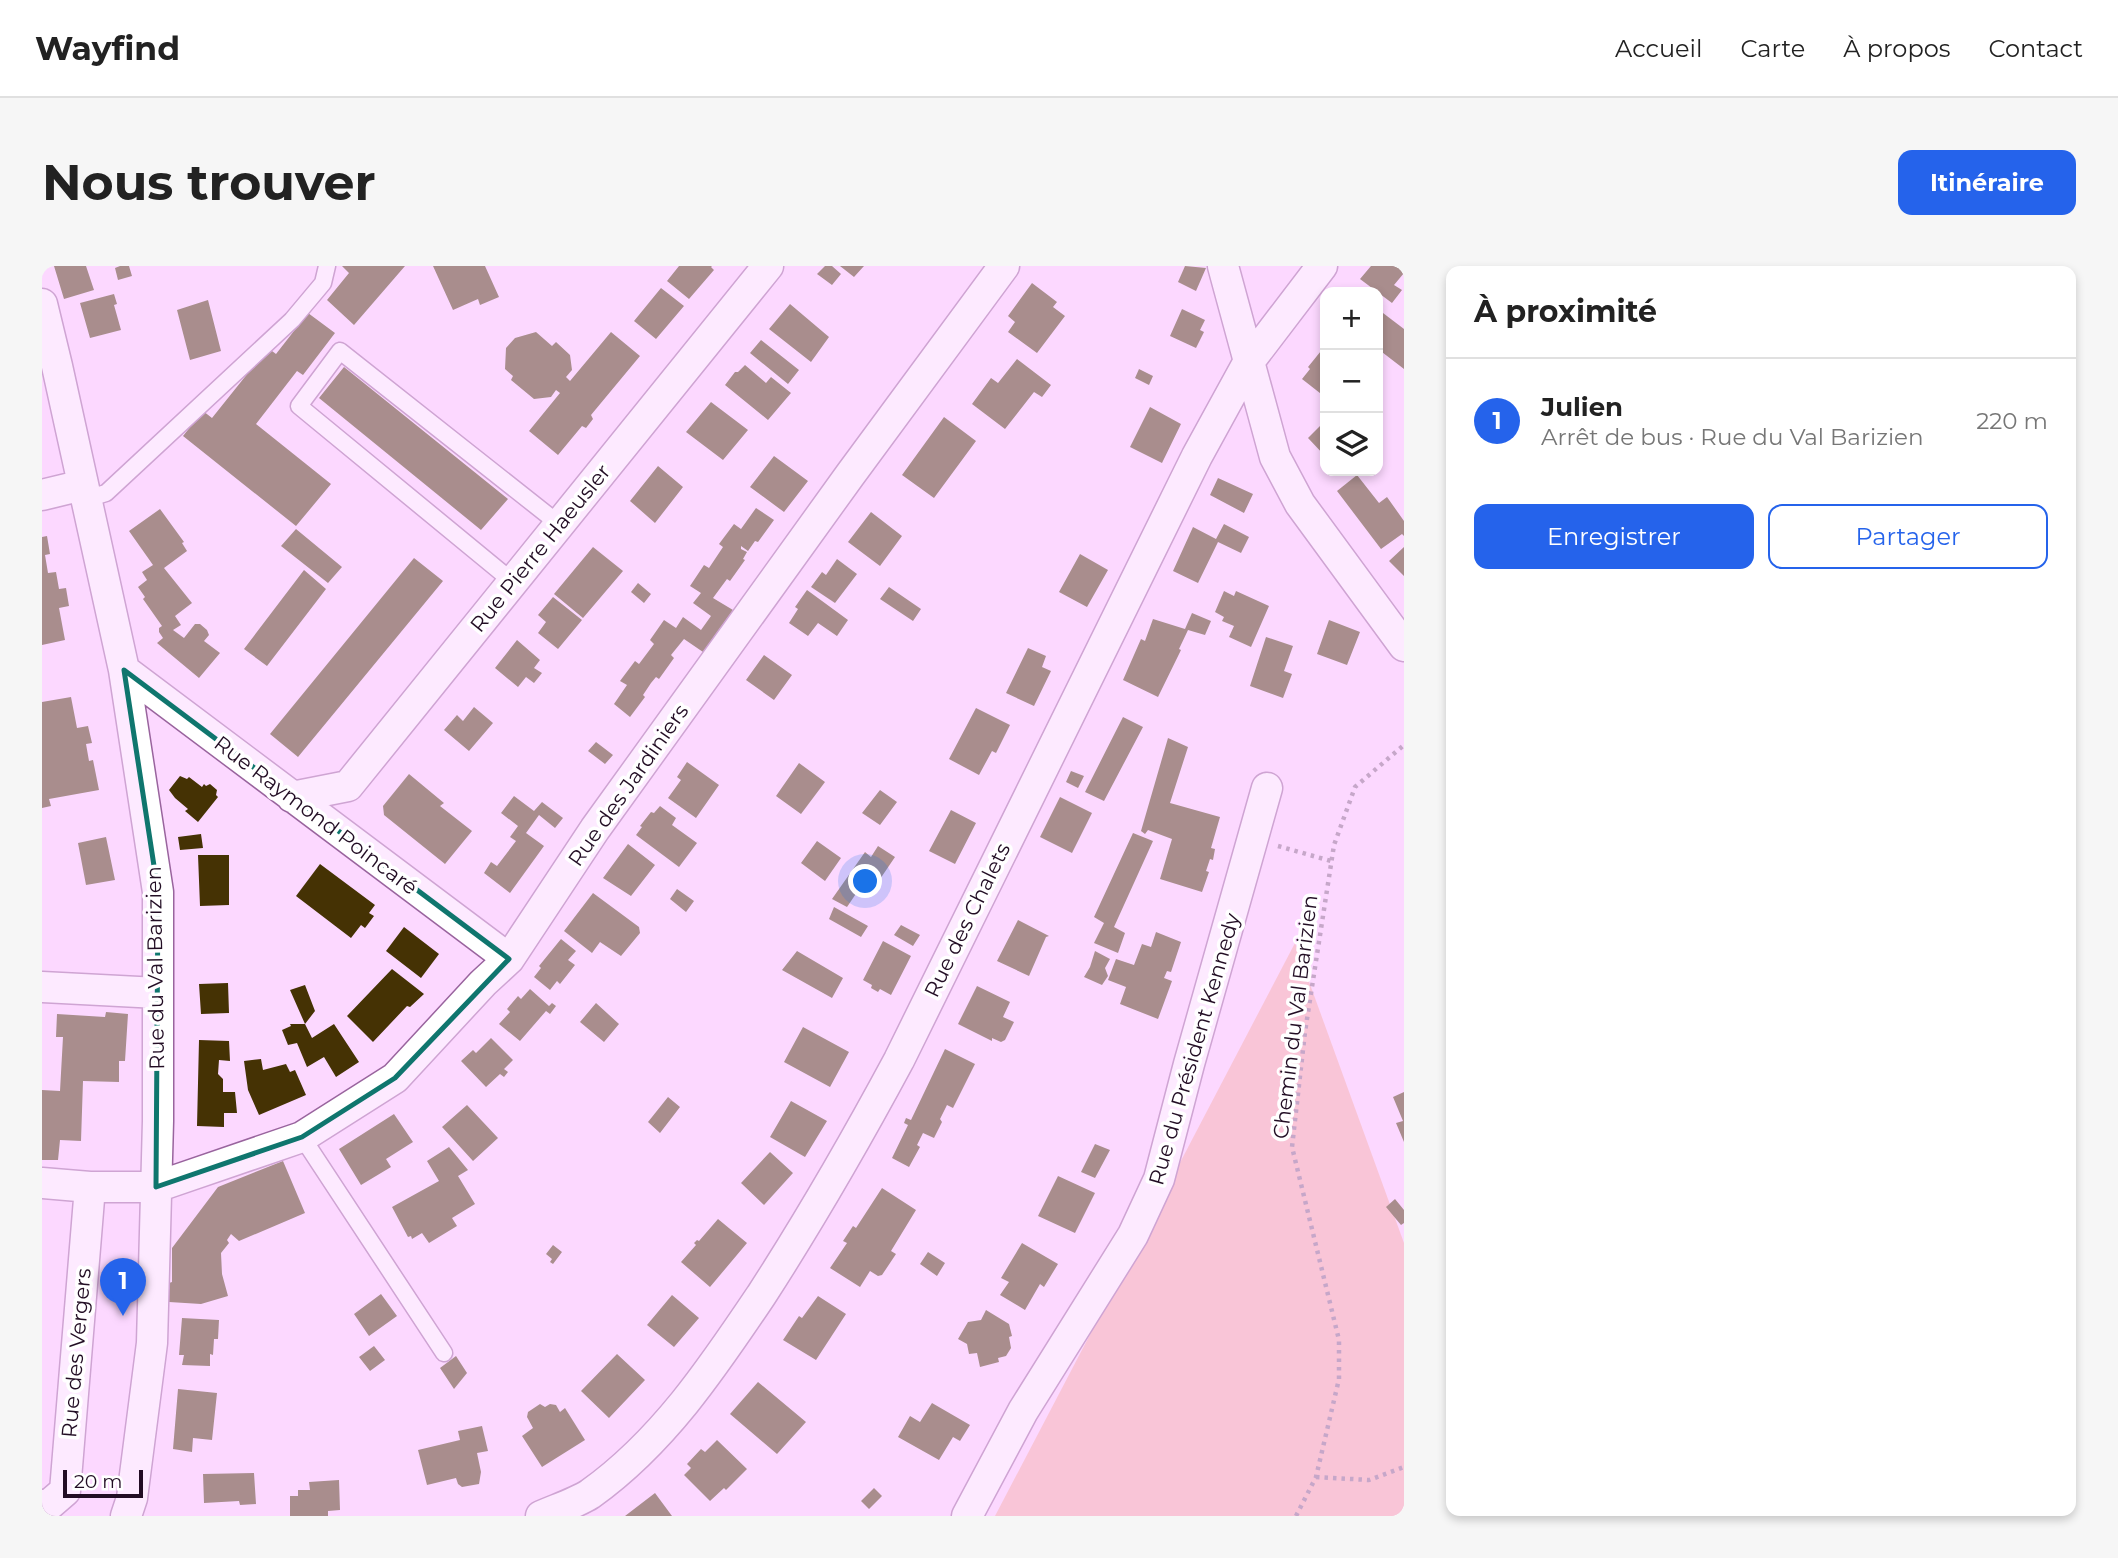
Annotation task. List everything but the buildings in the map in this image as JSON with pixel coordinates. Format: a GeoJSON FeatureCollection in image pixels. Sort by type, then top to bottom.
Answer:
{"type":"FeatureCollection","features":[{"type":"Feature","properties":{"kind":"street","name":"Rue Pierre Haeusler"},"geometry":{"type":"LineString","coordinates":[[292,797],[348,786],[768,266]]}},
{"type":"Feature","properties":{"kind":"street","name":"Rue des Jardiniers"},"geometry":{"type":"LineString","coordinates":[[156,1187],[302,1137],[396,1078],[483,983],[509,959],[611,806],[1004,266]]}},
{"type":"Feature","properties":{"kind":"street"},"geometry":{"type":"LineString","coordinates":[[1223,266],[1275,457],[1300,504],[1404,646]]}},
{"type":"Feature","properties":{"kind":"street","name":"Rue des Chalets"},"geometry":{"type":"LineString","coordinates":[[541,1516],[588,1495],[650,1444],[716,1364],[851,1151],[899,1060],[1185,480],[1248,363],[1322,266]]}},
{"type":"Feature","properties":{"kind":"street","name":"Rue du Val Barizien"},"geometry":{"type":"LineString","coordinates":[[42,304],[124,670],[158,892],[152,1343],[132,1498],[126,1516]]}},
{"type":"Feature","properties":{"kind":"street"},"geometry":{"type":"LineString","coordinates":[[42,495],[84,492]]}},
{"type":"Feature","properties":{"kind":"street","name":"Rue Raymond Poincaré"},"geometry":{"type":"LineString","coordinates":[[124,670],[509,959]]}},
{"type":"Feature","properties":{"kind":"street","name":"Rue du Président Kennedy"},"geometry":{"type":"LineString","coordinates":[[967,1516],[1023,1411],[1133,1235],[1160,1180],[1189,1064],[1267,788]]}},
{"type":"Feature","properties":{"kind":"street"},"geometry":{"type":"LineString","coordinates":[[42,987],[158,993]]}},
{"type":"Feature","properties":{"kind":"street"},"geometry":{"type":"LineString","coordinates":[[42,1183],[90,1188],[156,1187]]}},
{"type":"Feature","properties":{"kind":"street","name":"Rue des Vergers"},"geometry":{"type":"LineString","coordinates":[[42,1505],[50,1504],[65,1492],[90,1188]]}},
{"type":"Feature","properties":{"kind":"lane"},"geometry":{"type":"LineString","coordinates":[[84,492],[106,494],[292,320],[323,283],[327,266]]}},
{"type":"Feature","properties":{"kind":"lane"},"geometry":{"type":"LineString","coordinates":[[513,582],[299,406],[340,351],[559,524]]}},
{"type":"Feature","properties":{"kind":"lane"},"geometry":{"type":"LineString","coordinates":[[302,1137],[444,1353]]}},
{"type":"Feature","properties":{"kind":"path","name":"Chemin du Val Barizien"},"geometry":{"type":"LineString","coordinates":[[1296,1516],[1316,1477],[1339,1379],[1339,1340],[1292,1147],[1305,1032],[1334,845],[1355,787],[1404,745]]}},
{"type":"Feature","properties":{"kind":"path"},"geometry":{"type":"LineString","coordinates":[[1248,857],[1274,845],[1331,861]]}},
{"type":"Feature","properties":{"kind":"path"},"geometry":{"type":"LineString","coordinates":[[1316,1477],[1369,1480],[1404,1468]]}},
{"type":"Feature","properties":{"kind":"highlighted area"},"geometry":{"type":"Polygon","coordinates":[[[124,670],[509,959],[395,1078],[302,1137],[156,1187],[158,892],[124,670]]]}},
{"type":"Feature","properties":{"kind":"shaded area"},"geometry":{"type":"Polygon","coordinates":[[[1295,943],[1404,1243],[1404,1516],[995,1516],[1295,943]]]}},
{"type":"Feature","properties":{"kind":"place","name":"Julien"},"geometry":{"type":"Point","coordinates":[123,1316]}}]}
